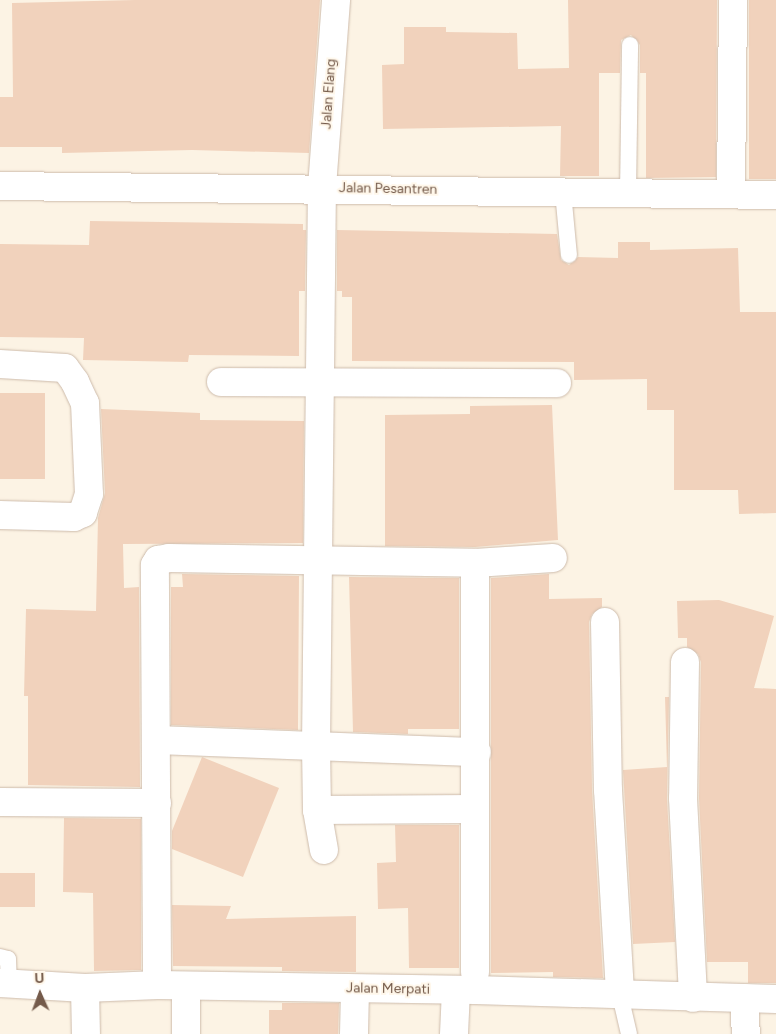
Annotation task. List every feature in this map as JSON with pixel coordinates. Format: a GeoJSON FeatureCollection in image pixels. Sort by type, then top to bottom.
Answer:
{"type":"FeatureCollection","features":[{"type":"Feature","properties":{"kind":"street","name":"Jalan Elang"},"geometry":{"type":"LineString","coordinates":[[324,850],[317,810],[316,747],[322,381],[322,187],[336,0]]}},
{"type":"Feature","properties":{"kind":"street"},"geometry":{"type":"LineString","coordinates":[[731,192],[733,0]]}},
{"type":"Feature","properties":{"kind":"street","name":"Jalan Pesantren"},"geometry":{"type":"LineString","coordinates":[[0,186],[322,187],[628,194],[731,192],[776,194]]}},
{"type":"Feature","properties":{"kind":"street"},"geometry":{"type":"LineString","coordinates":[[0,364],[65,368],[75,382],[85,403],[89,494],[82,513],[74,516],[0,515]]}},
{"type":"Feature","properties":{"kind":"street"},"geometry":{"type":"LineString","coordinates":[[221,382],[557,383]]}},
{"type":"Feature","properties":{"kind":"street"},"geometry":{"type":"LineString","coordinates":[[158,975],[156,803],[158,740],[155,565],[158,560],[169,558],[320,562],[475,563],[553,558]]}},
{"type":"Feature","properties":{"kind":"street"},"geometry":{"type":"LineString","coordinates":[[454,1034],[465,981],[477,752],[475,563]]}},
{"type":"Feature","properties":{"kind":"street"},"geometry":{"type":"LineString","coordinates":[[605,622],[608,790],[620,995]]}},
{"type":"Feature","properties":{"kind":"street"},"geometry":{"type":"LineString","coordinates":[[685,662],[683,798],[693,998]]}},
{"type":"Feature","properties":{"kind":"street"},"geometry":{"type":"LineString","coordinates":[[158,740],[477,752]]}},
{"type":"Feature","properties":{"kind":"street"},"geometry":{"type":"LineString","coordinates":[[0,802],[156,803]]}},
{"type":"Feature","properties":{"kind":"street"},"geometry":{"type":"LineString","coordinates":[[317,810],[474,809]]}},
{"type":"Feature","properties":{"kind":"street","name":"Jalan Merpati"},"geometry":{"type":"LineString","coordinates":[[4,983],[85,988],[186,986],[354,989],[465,981],[620,995],[776,999]]}},
{"type":"Feature","properties":{"kind":"street"},"geometry":{"type":"LineString","coordinates":[[186,986],[186,1034]]}},
{"type":"Feature","properties":{"kind":"street"},"geometry":{"type":"LineString","coordinates":[[85,988],[86,1034]]}},
{"type":"Feature","properties":{"kind":"street"},"geometry":{"type":"LineString","coordinates":[[354,989],[354,1034]]}},
{"type":"Feature","properties":{"kind":"street"},"geometry":{"type":"LineString","coordinates":[[744,998],[746,1034]]}},
{"type":"Feature","properties":{"kind":"lane"},"geometry":{"type":"LineString","coordinates":[[628,194],[630,46]]}},
{"type":"Feature","properties":{"kind":"lane"},"geometry":{"type":"LineString","coordinates":[[563,192],[569,255]]}},
{"type":"Feature","properties":{"kind":"lane"},"geometry":{"type":"LineString","coordinates":[[0,957],[8,959],[4,983]]}},
{"type":"Feature","properties":{"kind":"lane"},"geometry":{"type":"LineString","coordinates":[[620,995],[629,1034]]}},
{"type":"Feature","properties":{"kind":"building"},"geometry":{"type":"Polygon","coordinates":[[[135,0],[320,0],[309,153],[192,150],[62,153],[62,147],[0,147],[0,97],[13,97],[12,3],[135,0]]]}},
{"type":"Feature","properties":{"kind":"building"},"geometry":{"type":"Polygon","coordinates":[[[568,0],[717,0],[716,177],[646,178],[646,73],[640,73],[640,45],[631,35],[621,40],[620,73],[599,73],[599,176],[560,176],[561,126],[383,129],[382,65],[404,64],[404,27],[446,27],[446,32],[517,33],[518,69],[569,68],[568,0]]]}},
{"type":"Feature","properties":{"kind":"building"},"geometry":{"type":"Polygon","coordinates":[[[749,0],[776,0],[776,179],[749,179],[749,0]]]}},
{"type":"Feature","properties":{"kind":"building"},"geometry":{"type":"Polygon","coordinates":[[[90,221],[303,224],[303,230],[306,230],[305,291],[299,291],[299,356],[189,355],[188,362],[83,360],[84,338],[0,337],[0,244],[89,245],[90,221]]]}},
{"type":"Feature","properties":{"kind":"building"},"geometry":{"type":"Polygon","coordinates":[[[337,230],[557,234],[561,260],[569,265],[578,257],[618,258],[618,242],[650,242],[650,250],[738,248],[740,312],[776,312],[776,513],[739,514],[738,490],[674,490],[674,410],[647,410],[647,379],[574,380],[574,362],[352,361],[352,297],[342,297],[342,291],[337,291],[337,230]]]}},
{"type":"Feature","properties":{"kind":"building"},"geometry":{"type":"Polygon","coordinates":[[[0,393],[45,393],[45,479],[0,479],[0,393]]]}},
{"type":"Feature","properties":{"kind":"building"},"geometry":{"type":"Polygon","coordinates":[[[552,405],[558,540],[475,547],[385,546],[385,415],[470,414],[470,406],[552,405]]]}},
{"type":"Feature","properties":{"kind":"building"},"geometry":{"type":"Polygon","coordinates":[[[101,409],[200,413],[200,420],[304,421],[303,543],[123,544],[124,588],[139,587],[140,787],[28,785],[28,696],[24,696],[26,609],[96,611],[98,518],[105,493],[101,409]]]}},
{"type":"Feature","properties":{"kind":"building"},"geometry":{"type":"Polygon","coordinates":[[[182,574],[299,576],[298,730],[171,725],[171,587],[183,587],[182,574]]]}},
{"type":"Feature","properties":{"kind":"building"},"geometry":{"type":"Polygon","coordinates":[[[549,574],[549,599],[602,598],[602,607],[592,614],[589,622],[592,790],[603,978],[553,977],[553,972],[491,973],[491,578],[549,574]]]}},
{"type":"Feature","properties":{"kind":"building"},"geometry":{"type":"Polygon","coordinates":[[[349,577],[459,578],[459,729],[408,729],[408,734],[353,732],[349,577]]]}},
{"type":"Feature","properties":{"kind":"building"},"geometry":{"type":"Polygon","coordinates":[[[719,600],[774,616],[754,688],[776,689],[776,983],[748,983],[748,962],[707,962],[699,798],[701,662],[698,654],[687,647],[687,638],[678,638],[677,601],[719,600]]]}},
{"type":"Feature","properties":{"kind":"building"},"geometry":{"type":"Polygon","coordinates":[[[665,697],[669,697],[667,799],[675,942],[633,944],[623,770],[667,767],[665,697]]]}},
{"type":"Feature","properties":{"kind":"building"},"geometry":{"type":"Polygon","coordinates":[[[202,757],[279,788],[243,877],[172,849],[172,831],[202,757]]]}},
{"type":"Feature","properties":{"kind":"building"},"geometry":{"type":"Polygon","coordinates":[[[64,818],[141,819],[141,970],[94,971],[93,893],[63,892],[64,818]]]}},
{"type":"Feature","properties":{"kind":"building"},"geometry":{"type":"Polygon","coordinates":[[[395,825],[459,825],[459,968],[409,968],[408,908],[378,909],[377,863],[396,862],[395,825]]]}},
{"type":"Feature","properties":{"kind":"building"},"geometry":{"type":"Polygon","coordinates":[[[0,873],[35,873],[35,907],[0,907],[0,873]]]}},
{"type":"Feature","properties":{"kind":"building"},"geometry":{"type":"Polygon","coordinates":[[[172,905],[231,906],[226,919],[356,916],[356,972],[282,971],[282,967],[173,966],[172,905]]]}},
{"type":"Feature","properties":{"kind":"building"},"geometry":{"type":"Polygon","coordinates":[[[282,1003],[339,1003],[338,1034],[269,1034],[269,1010],[282,1010],[282,1003]]]}}]}
